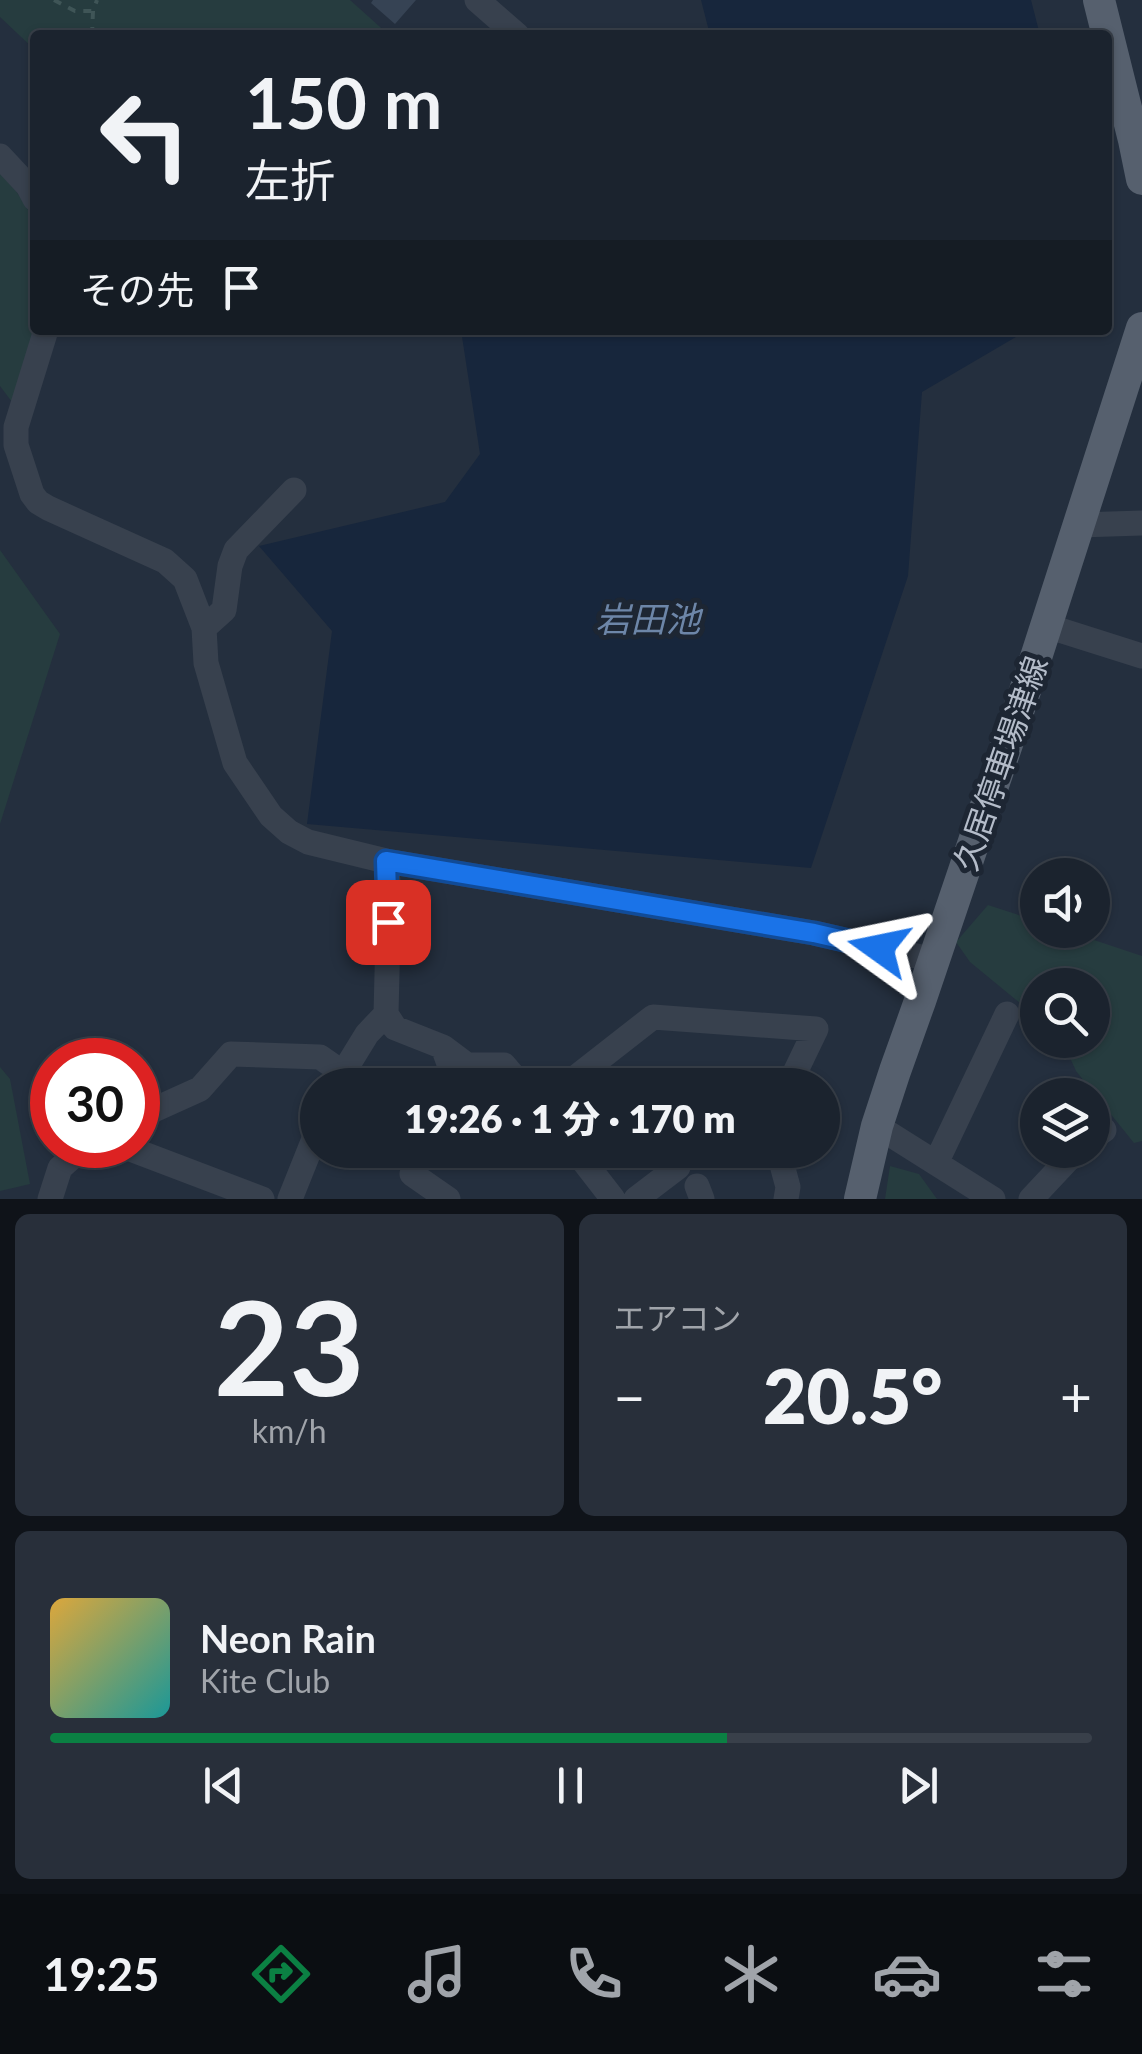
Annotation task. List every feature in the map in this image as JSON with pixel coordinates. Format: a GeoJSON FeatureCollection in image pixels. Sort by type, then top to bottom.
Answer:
{"type":"FeatureCollection","features":[{"type":"Feature","properties":{"kind":"main road"},"geometry":{"type":"LineString","coordinates":[[1099,0],[1106,30]]}},
{"type":"Feature","properties":{"kind":"main road"},"geometry":{"type":"LineString","coordinates":[[1112,54],[1142,179]]}},
{"type":"Feature","properties":{"kind":"main road","name":"久居停車場津線"},"geometry":{"type":"LineString","coordinates":[[860,1199],[877,1126],[1142,328]]}},
{"type":"Feature","properties":{"kind":"street"},"geometry":{"type":"LineString","coordinates":[[477,0],[511,30]]}},
{"type":"Feature","properties":{"kind":"street"},"geometry":{"type":"LineString","coordinates":[[0,156],[30,190]]}},
{"type":"Feature","properties":{"kind":"street"},"geometry":{"type":"LineString","coordinates":[[44,335],[16,427],[16,445],[32,494],[48,508],[164,561],[185,579],[204,628],[206,663],[234,763],[271,816],[289,832],[308,842],[386,861],[814,933],[934,960]]}},
{"type":"Feature","properties":{"kind":"street"},"geometry":{"type":"LineString","coordinates":[[204,628],[224,610],[236,550],[294,490]]}},
{"type":"Feature","properties":{"kind":"street"},"geometry":{"type":"LineString","coordinates":[[1078,525],[1142,523]]}},
{"type":"Feature","properties":{"kind":"street"},"geometry":{"type":"LineString","coordinates":[[1046,626],[1142,656]]}},
{"type":"Feature","properties":{"kind":"street"},"geometry":{"type":"LineString","coordinates":[[386,861],[386,1014],[395,1028],[442,1047],[467,1065],[507,1068]]}},
{"type":"Feature","properties":{"kind":"street"},"geometry":{"type":"LineString","coordinates":[[346,1068],[367,1034],[386,1014]]}},
{"type":"Feature","properties":{"kind":"street"},"geometry":{"type":"LineString","coordinates":[[936,1163],[1007,1014]]}},
{"type":"Feature","properties":{"kind":"street"},"geometry":{"type":"LineString","coordinates":[[588,1068],[653,1017],[816,1029],[797,1068]]}},
{"type":"Feature","properties":{"kind":"street"},"geometry":{"type":"LineString","coordinates":[[442,1047],[450,1068]]}},
{"type":"Feature","properties":{"kind":"street"},"geometry":{"type":"LineString","coordinates":[[160,1107],[200,1089],[230,1054],[320,1057],[330,1068]]}},
{"type":"Feature","properties":{"kind":"street"},"geometry":{"type":"LineString","coordinates":[[877,1126],[993,1199]]}},
{"type":"Feature","properties":{"kind":"street"},"geometry":{"type":"LineString","coordinates":[[160,1160],[262,1199]]}},
{"type":"Feature","properties":{"kind":"street"},"geometry":{"type":"LineString","coordinates":[[50,1199],[60,1168]]}},
{"type":"Feature","properties":{"kind":"street"},"geometry":{"type":"LineString","coordinates":[[290,1199],[302,1168]]}},
{"type":"Feature","properties":{"kind":"street"},"geometry":{"type":"LineString","coordinates":[[414,1168],[412,1174],[448,1199]]}},
{"type":"Feature","properties":{"kind":"street"},"geometry":{"type":"LineString","coordinates":[[588,1168],[613,1199]]}},
{"type":"Feature","properties":{"kind":"street"},"geometry":{"type":"LineString","coordinates":[[636,1199],[675,1168]]}},
{"type":"Feature","properties":{"kind":"street"},"geometry":{"type":"LineString","coordinates":[[783,1168],[788,1187],[786,1199]]}},
{"type":"Feature","properties":{"kind":"street"},"geometry":{"type":"LineString","coordinates":[[1032,1199],[1060,1168]]}},
{"type":"Feature","properties":{"kind":"path"},"geometry":{"type":"LineString","coordinates":[[54,0],[75,11],[93,11]]}},
{"type":"Feature","properties":{"kind":"path"},"geometry":{"type":"LineString","coordinates":[[92,30],[97,0]]}},
{"type":"Feature","properties":{"kind":"green space"},"geometry":{"type":"Polygon","coordinates":[[[0,0],[350,0],[383,30],[30,30],[30,45],[0,17],[0,0]]]}},
{"type":"Feature","properties":{"kind":"green space"},"geometry":{"type":"Polygon","coordinates":[[[0,173],[30,213],[30,335],[33,335],[12,402],[0,386],[0,173]]]}},
{"type":"Feature","properties":{"kind":"green space"},"geometry":{"type":"Polygon","coordinates":[[[0,550],[60,634],[0,824],[0,550]]]}},
{"type":"Feature","properties":{"kind":"green space"},"geometry":{"type":"Polygon","coordinates":[[[988,905],[1020,915],[1020,948],[1110,945],[1142,956],[1142,1141],[1134,1143],[1110,1113],[1110,1078],[1082,1078],[1070,1058],[1110,1058],[1110,968],[1020,968],[1020,1003],[970,962],[956,942],[988,905]]]}},
{"type":"Feature","properties":{"kind":"green space"},"geometry":{"type":"Polygon","coordinates":[[[0,1067],[10,1079],[30,1184],[0,1191],[0,1067]]]}},
{"type":"Feature","properties":{"kind":"green space"},"geometry":{"type":"Polygon","coordinates":[[[890,1166],[919,1174],[937,1199],[885,1199],[890,1166]]]}},
{"type":"Feature","properties":{"kind":"water"},"geometry":{"type":"Polygon","coordinates":[[[701,0],[1031,0],[1039,30],[709,30],[701,0]]]}},
{"type":"Feature","properties":{"kind":"water","name":"岩田池"},"geometry":{"type":"Polygon","coordinates":[[[462,335],[1019,335],[922,392],[908,576],[811,868],[307,824],[332,631],[259,546],[445,502],[480,454],[462,335]]]}},
{"type":"Feature","properties":{"kind":"building"},"geometry":{"type":"Polygon","coordinates":[[[416,0],[395,24],[371,3],[416,0]]]}},
{"type":"Feature","properties":{"kind":"route"},"geometry":{"type":"LineString","coordinates":[[388,922],[386,861],[814,933],[879,948]]}}]}
